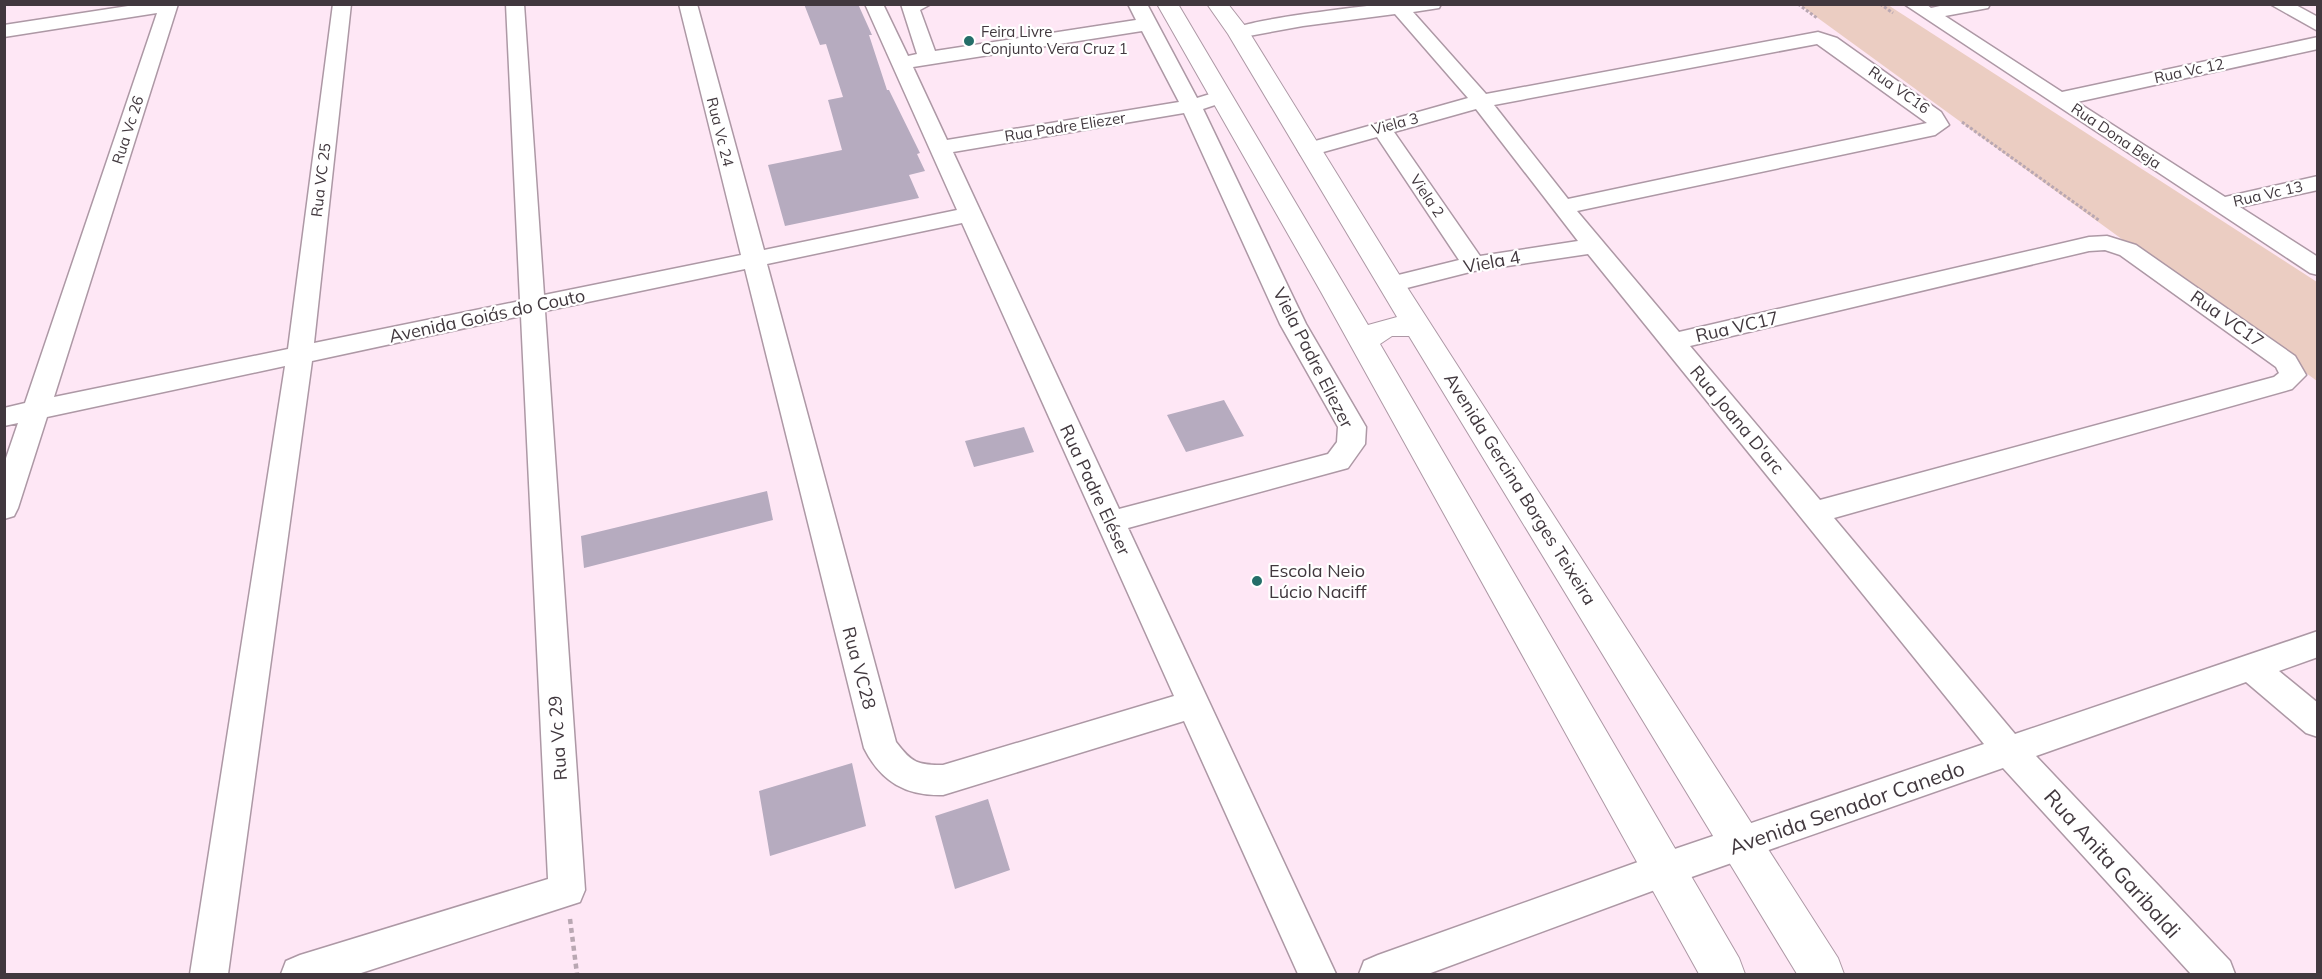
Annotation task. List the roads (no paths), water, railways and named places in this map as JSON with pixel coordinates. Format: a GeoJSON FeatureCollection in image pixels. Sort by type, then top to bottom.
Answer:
{"type":"FeatureCollection","features":[{"type":"Feature","properties":{"kind":"main road","name":"Avenida Gercina Borges Teixeira"},"geometry":{"type":"LineString","coordinates":[[1217,4],[1238,32],[1391,284],[1822,975]]}},
{"type":"Feature","properties":{"kind":"main road"},"geometry":{"type":"LineString","coordinates":[[1157,14],[1206,101],[1335,292],[1723,975]]}},
{"type":"Feature","properties":{"kind":"main road"},"geometry":{"type":"LineString","coordinates":[[1335,292],[1357,298],[1371,298],[1381,294],[1391,284]]}},
{"type":"Feature","properties":{"kind":"main road"},"geometry":{"type":"LineString","coordinates":[[1363,344],[1371,335],[1388,327],[1405,325],[1420,329]]}},
{"type":"Feature","properties":{"kind":"street","name":"Rua VC 25"},"geometry":{"type":"LineString","coordinates":[[300,356],[342,4]]}},
{"type":"Feature","properties":{"kind":"street"},"geometry":{"type":"LineString","coordinates":[[515,4],[531,307]]}},
{"type":"Feature","properties":{"kind":"street","name":"Rua Vc 24"},"geometry":{"type":"LineString","coordinates":[[687,4],[752,260]]}},
{"type":"Feature","properties":{"kind":"street","name":"Rua Padre Eléser"},"geometry":{"type":"LineString","coordinates":[[873,4],[1317,975]]}},
{"type":"Feature","properties":{"kind":"street"},"geometry":{"type":"LineString","coordinates":[[922,4],[909,6],[928,58]]}},
{"type":"Feature","properties":{"kind":"street"},"geometry":{"type":"LineString","coordinates":[[1137,4],[1157,14]]}},
{"type":"Feature","properties":{"kind":"street"},"geometry":{"type":"LineString","coordinates":[[1238,32],[1299,12],[1432,4]]}},
{"type":"Feature","properties":{"kind":"street"},"geometry":{"type":"LineString","coordinates":[[1921,9],[1981,4]]}},
{"type":"Feature","properties":{"kind":"street"},"geometry":{"type":"LineString","coordinates":[[2279,4],[2318,24]]}},
{"type":"Feature","properties":{"kind":"street","name":"Rua Vc 26"},"geometry":{"type":"LineString","coordinates":[[4,31],[169,5],[4,508]]}},
{"type":"Feature","properties":{"kind":"street","name":"Rua Joana D'arc"},"geometry":{"type":"LineString","coordinates":[[1398,7],[1481,101],[1593,246],[2010,752]]}},
{"type":"Feature","properties":{"kind":"street","name":"Rua Dona Beja"},"geometry":{"type":"LineString","coordinates":[[1921,9],[2318,268]]}},
{"type":"Feature","properties":{"kind":"street"},"geometry":{"type":"LineString","coordinates":[[900,63],[1157,14]]}},
{"type":"Feature","properties":{"kind":"street","name":"Rua VC16"},"geometry":{"type":"LineString","coordinates":[[1481,101],[1818,38],[1830,42],[1934,116],[1938,125],[1928,131],[1562,207]]}},
{"type":"Feature","properties":{"kind":"street","name":"Rua Vc 12"},"geometry":{"type":"LineString","coordinates":[[2060,99],[2318,43]]}},
{"type":"Feature","properties":{"kind":"street","name":"Rua Padre Eliezer"},"geometry":{"type":"LineString","coordinates":[[939,148],[1206,101]]}},
{"type":"Feature","properties":{"kind":"street","name":"Viela Padre Eliezer"},"geometry":{"type":"LineString","coordinates":[[1110,522],[1338,461],[1352,444],[1352,427],[1293,324],[1206,101]]}},
{"type":"Feature","properties":{"kind":"street","name":"Viela 3"},"geometry":{"type":"LineString","coordinates":[[1309,150],[1481,101]]}},
{"type":"Feature","properties":{"kind":"street","name":"Viela 2"},"geometry":{"type":"LineString","coordinates":[[1381,128],[1474,264]]}},
{"type":"Feature","properties":{"kind":"street","name":"Rua Vc 13"},"geometry":{"type":"LineString","coordinates":[[2219,205],[2318,183]]}},
{"type":"Feature","properties":{"kind":"street","name":"Avenida Goiás do Couto"},"geometry":{"type":"LineString","coordinates":[[4,417],[970,214]]}},
{"type":"Feature","properties":{"kind":"street","name":"Rua VC17"},"geometry":{"type":"LineString","coordinates":[[1672,342],[2089,244],[2107,243],[2128,250],[2277,355],[2286,362],[2294,375],[2283,382],[1813,513]]}},
{"type":"Feature","properties":{"kind":"street","name":"Viela 4"},"geometry":{"type":"LineString","coordinates":[[1391,284],[1474,264],[1593,246]]}},
{"type":"Feature","properties":{"kind":"street","name":"Rua VC28"},"geometry":{"type":"LineString","coordinates":[[752,260],[881,748],[896,769],[916,781],[943,780],[1194,704]]}},
{"type":"Feature","properties":{"kind":"street","name":"Rua Vc 29"},"geometry":{"type":"LineString","coordinates":[[300,975],[567,890],[531,307]]}},
{"type":"Feature","properties":{"kind":"street"},"geometry":{"type":"LineString","coordinates":[[209,975],[300,356]]}},
{"type":"Feature","properties":{"kind":"street","name":"Avenida Senador Canedo"},"geometry":{"type":"LineString","coordinates":[[1378,975],[1663,870],[2318,644]]}},
{"type":"Feature","properties":{"kind":"street"},"geometry":{"type":"LineString","coordinates":[[2251,667],[2318,723]]}},
{"type":"Feature","properties":{"kind":"street","name":"Rua Anita Garibaldi"},"geometry":{"type":"LineString","coordinates":[[2010,752],[2216,975]]}},
{"type":"Feature","properties":{"kind":"place","name":"Feira Livre Conjunto Vera Cruz 1"},"geometry":{"type":"Point","coordinates":[969,41]}},
{"type":"Feature","properties":{"kind":"place","name":"Escola Neio Lúcio Naciff"},"geometry":{"type":"Point","coordinates":[1257,581]}}]}
